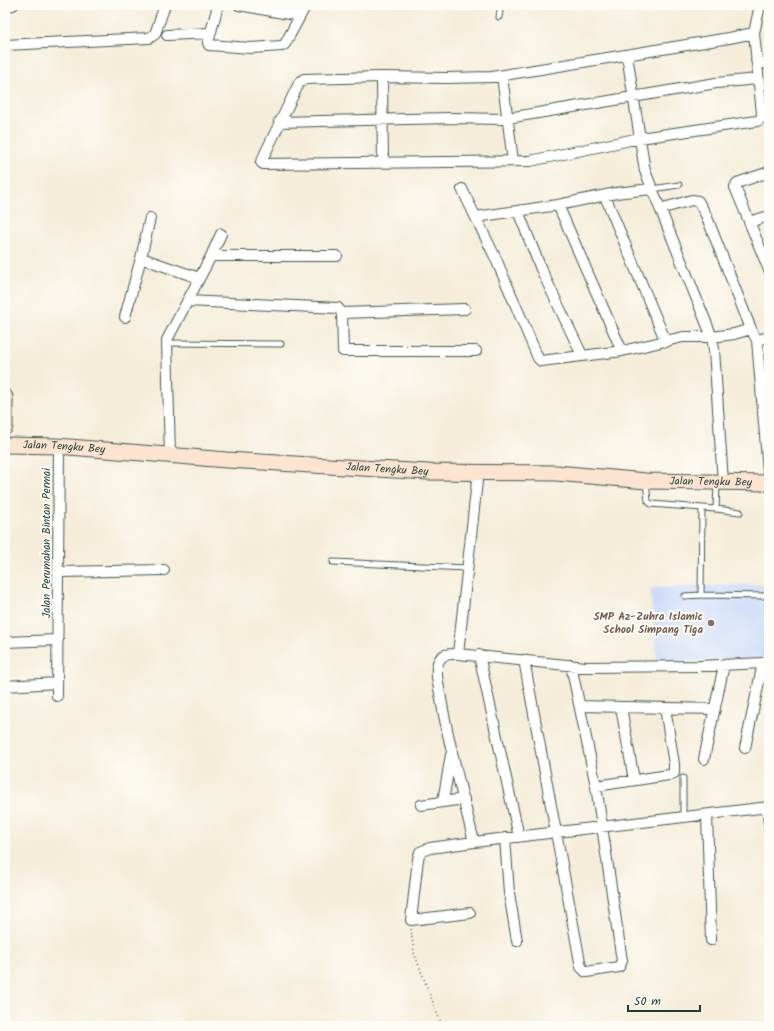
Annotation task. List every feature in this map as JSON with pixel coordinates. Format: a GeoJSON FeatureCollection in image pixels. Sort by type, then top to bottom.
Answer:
{"type":"FeatureCollection","features":[{"type":"Feature","properties":{"kind":"main road"},"geometry":{"type":"LineString","coordinates":[[5,397],[5,427]]}},
{"type":"Feature","properties":{"kind":"main road","name":"Jalan Tengku Bey"},"geometry":{"type":"LineString","coordinates":[[5,445],[59,446],[170,456],[428,472],[556,473],[646,481],[769,482]]}},
{"type":"Feature","properties":{"kind":"street"},"geometry":{"type":"LineString","coordinates":[[5,6],[13,5]]}},
{"type":"Feature","properties":{"kind":"street"},"geometry":{"type":"LineString","coordinates":[[5,45],[149,38],[155,34],[165,5]]}},
{"type":"Feature","properties":{"kind":"street"},"geometry":{"type":"LineString","coordinates":[[218,5],[208,43],[210,46],[251,48],[282,46],[288,41],[306,5]]}},
{"type":"Feature","properties":{"kind":"street"},"geometry":{"type":"LineString","coordinates":[[240,5],[300,16]]}},
{"type":"Feature","properties":{"kind":"street"},"geometry":{"type":"LineString","coordinates":[[754,33],[502,76],[304,79],[299,83],[261,158],[261,162],[263,164],[530,161],[640,138],[757,121],[761,119],[762,114],[757,79],[754,33],[760,5]]}},
{"type":"Feature","properties":{"kind":"street"},"geometry":{"type":"LineString","coordinates":[[167,35],[210,33]]}},
{"type":"Feature","properties":{"kind":"street"},"geometry":{"type":"LineString","coordinates":[[627,55],[645,172],[712,337],[714,350],[720,482]]}},
{"type":"Feature","properties":{"kind":"street"},"geometry":{"type":"LineString","coordinates":[[756,60],[769,65]]}},
{"type":"Feature","properties":{"kind":"street"},"geometry":{"type":"LineString","coordinates":[[502,76],[513,161]]}},
{"type":"Feature","properties":{"kind":"street"},"geometry":{"type":"LineString","coordinates":[[382,77],[383,163]]}},
{"type":"Feature","properties":{"kind":"street"},"geometry":{"type":"LineString","coordinates":[[279,122],[508,118],[716,83],[757,79]]}},
{"type":"Feature","properties":{"kind":"street"},"geometry":{"type":"LineString","coordinates":[[769,172],[737,183],[735,187],[769,270]]}},
{"type":"Feature","properties":{"kind":"street"},"geometry":{"type":"LineString","coordinates":[[462,189],[476,216],[540,360],[544,361],[622,350],[666,342],[683,337],[712,337],[734,334],[751,329]]}},
{"type":"Feature","properties":{"kind":"street"},"geometry":{"type":"LineString","coordinates":[[476,216],[558,205],[651,189]]}},
{"type":"Feature","properties":{"kind":"street"},"geometry":{"type":"LineString","coordinates":[[605,196],[666,342]]}},
{"type":"Feature","properties":{"kind":"street"},"geometry":{"type":"LineString","coordinates":[[660,209],[692,200],[698,201],[706,215],[751,329],[757,340],[769,482]]}},
{"type":"Feature","properties":{"kind":"street"},"geometry":{"type":"LineString","coordinates":[[558,205],[622,350]]}},
{"type":"Feature","properties":{"kind":"street"},"geometry":{"type":"LineString","coordinates":[[518,211],[541,269],[582,355]]}},
{"type":"Feature","properties":{"kind":"street"},"geometry":{"type":"LineString","coordinates":[[749,222],[769,216]]}},
{"type":"Feature","properties":{"kind":"street"},"geometry":{"type":"LineString","coordinates":[[125,317],[150,218]]}},
{"type":"Feature","properties":{"kind":"street"},"geometry":{"type":"LineString","coordinates":[[170,456],[167,343],[221,234]]}},
{"type":"Feature","properties":{"kind":"street"},"geometry":{"type":"LineString","coordinates":[[211,256],[338,256]]}},
{"type":"Feature","properties":{"kind":"street"},"geometry":{"type":"LineString","coordinates":[[141,258],[199,278]]}},
{"type":"Feature","properties":{"kind":"street"},"geometry":{"type":"LineString","coordinates":[[187,301],[338,308],[342,313],[343,351],[476,351]]}},
{"type":"Feature","properties":{"kind":"street"},"geometry":{"type":"LineString","coordinates":[[342,313],[465,309]]}},
{"type":"Feature","properties":{"kind":"street"},"geometry":{"type":"LineString","coordinates":[[757,340],[769,337]]}},
{"type":"Feature","properties":{"kind":"street","name":"Jalan Perumahan Bintan Permai"},"geometry":{"type":"LineString","coordinates":[[57,696],[59,446]]}},
{"type":"Feature","properties":{"kind":"street"},"geometry":{"type":"LineString","coordinates":[[458,654],[478,472]]}},
{"type":"Feature","properties":{"kind":"street"},"geometry":{"type":"LineString","coordinates":[[59,572],[164,570]]}},
{"type":"Feature","properties":{"kind":"street"},"geometry":{"type":"LineString","coordinates":[[5,642],[58,640]]}},
{"type":"Feature","properties":{"kind":"street"},"geometry":{"type":"LineString","coordinates":[[474,842],[451,751],[437,674],[437,664],[443,656],[448,654],[571,665],[614,667],[766,663],[745,748]]}},
{"type":"Feature","properties":{"kind":"street"},"geometry":{"type":"LineString","coordinates":[[479,656],[519,837]]}},
{"type":"Feature","properties":{"kind":"street"},"geometry":{"type":"LineString","coordinates":[[524,660],[581,967],[586,972],[619,967],[622,963],[596,786],[571,665]]}},
{"type":"Feature","properties":{"kind":"street"},"geometry":{"type":"LineString","coordinates":[[704,759],[724,665]]}},
{"type":"Feature","properties":{"kind":"street"},"geometry":{"type":"LineString","coordinates":[[5,686],[57,683]]}},
{"type":"Feature","properties":{"kind":"street"},"geometry":{"type":"LineString","coordinates":[[580,706],[715,709]]}},
{"type":"Feature","properties":{"kind":"street"},"geometry":{"type":"LineString","coordinates":[[621,707],[634,780]]}},
{"type":"Feature","properties":{"kind":"street"},"geometry":{"type":"LineString","coordinates":[[596,786],[674,773],[674,764],[665,708]]}},
{"type":"Feature","properties":{"kind":"street"},"geometry":{"type":"LineString","coordinates":[[443,801],[451,751]]}},
{"type":"Feature","properties":{"kind":"street"},"geometry":{"type":"LineString","coordinates":[[421,805],[464,799]]}},
{"type":"Feature","properties":{"kind":"street"},"geometry":{"type":"LineString","coordinates":[[470,913],[412,920],[420,852],[430,848],[474,842],[768,807],[769,823]]}},
{"type":"Feature","properties":{"kind":"street"},"geometry":{"type":"LineString","coordinates":[[707,815],[711,940]]}},
{"type":"Feature","properties":{"kind":"street"},"geometry":{"type":"LineString","coordinates":[[505,838],[509,893],[517,941]]}},
{"type":"Feature","properties":{"kind":"lane"},"geometry":{"type":"LineString","coordinates":[[499,17],[501,5]]}},
{"type":"Feature","properties":{"kind":"lane"},"geometry":{"type":"LineString","coordinates":[[651,189],[679,185]]}},
{"type":"Feature","properties":{"kind":"lane"},"geometry":{"type":"LineString","coordinates":[[167,343],[281,344]]}},
{"type":"Feature","properties":{"kind":"lane"},"geometry":{"type":"LineString","coordinates":[[646,481],[648,501],[651,504],[740,512]]}},
{"type":"Feature","properties":{"kind":"lane"},"geometry":{"type":"LineString","coordinates":[[716,509],[720,482]]}},
{"type":"Feature","properties":{"kind":"lane"},"geometry":{"type":"LineString","coordinates":[[701,594],[702,508]]}},
{"type":"Feature","properties":{"kind":"lane"},"geometry":{"type":"LineString","coordinates":[[333,562],[467,568]]}},
{"type":"Feature","properties":{"kind":"lane"},"geometry":{"type":"LineString","coordinates":[[685,596],[701,594],[769,596]]}},
{"type":"Feature","properties":{"kind":"lane"},"geometry":{"type":"LineString","coordinates":[[683,778],[683,818]]}},
{"type":"Feature","properties":{"kind":"path"},"geometry":{"type":"LineString","coordinates":[[412,920],[411,927],[414,953],[442,1026]]}},
{"type":"Feature","properties":{"kind":"shaded area","name":"SMP Az-Zuhra Islamic School Simpang Tiga"},"geometry":{"type":"Polygon","coordinates":[[[769,584],[769,658],[657,662],[650,588],[769,584]]]}},
{"type":"Feature","properties":{"kind":"place","name":"SMP Az-Zuhra Islamic School Simpang Tiga"},"geometry":{"type":"Point","coordinates":[711,623]}}]}
